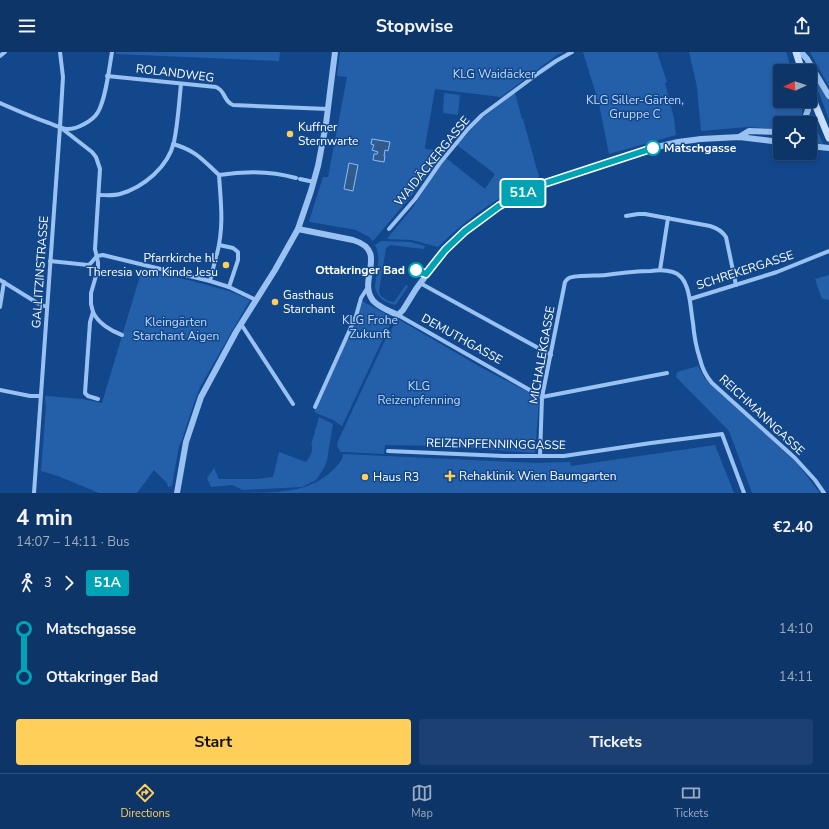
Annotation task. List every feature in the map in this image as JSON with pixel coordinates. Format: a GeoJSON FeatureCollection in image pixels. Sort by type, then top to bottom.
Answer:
{"type":"FeatureCollection","features":[{"type":"Feature","properties":{"kind":"main road"},"geometry":{"type":"LineString","coordinates":[[796,52],[800,64]]}},
{"type":"Feature","properties":{"kind":"main road"},"geometry":{"type":"LineString","coordinates":[[816,108],[829,138]]}},
{"type":"Feature","properties":{"kind":"street"},"geometry":{"type":"LineString","coordinates":[[0,56],[5,52]]}},
{"type":"Feature","properties":{"kind":"street","name":"GALLITZINSTRASSE"},"geometry":{"type":"LineString","coordinates":[[34,493],[60,127],[62,77],[60,52]]}},
{"type":"Feature","properties":{"kind":"street"},"geometry":{"type":"LineString","coordinates":[[0,103],[67,129],[89,122],[94,118],[102,103],[112,52]]}},
{"type":"Feature","properties":{"kind":"street"},"geometry":{"type":"LineString","coordinates":[[177,493],[185,447],[198,404],[204,390],[240,324],[275,270],[298,229],[314,182],[323,139],[335,52]]}},
{"type":"Feature","properties":{"kind":"street","name":"WAIDÄCKERGASSE"},"geometry":{"type":"LineString","coordinates":[[389,230],[415,199],[440,163],[468,129],[482,115],[540,72],[572,52]]}},
{"type":"Feature","properties":{"kind":"street"},"geometry":{"type":"LineString","coordinates":[[801,52],[807,59],[829,96]]}},
{"type":"Feature","properties":{"kind":"street","name":"ROLANDWEG"},"geometry":{"type":"LineString","coordinates":[[107,76],[218,88],[222,91],[228,102],[233,104],[328,109]]}},
{"type":"Feature","properties":{"kind":"street"},"geometry":{"type":"LineString","coordinates":[[99,195],[120,194],[142,184],[161,166],[174,144],[181,84]]}},
{"type":"Feature","properties":{"kind":"street"},"geometry":{"type":"LineString","coordinates":[[60,127],[92,152],[96,157],[100,168],[95,249],[98,269],[91,293],[91,304],[95,316],[104,325],[122,335]]}},
{"type":"Feature","properties":{"kind":"street"},"geometry":{"type":"LineString","coordinates":[[739,137],[749,131],[773,132]]}},
{"type":"Feature","properties":{"kind":"street"},"geometry":{"type":"LineString","coordinates":[[398,316],[420,283],[445,250],[465,231],[499,206],[520,194],[543,184],[667,144],[701,138],[739,137],[773,141]]}},
{"type":"Feature","properties":{"kind":"street"},"geometry":{"type":"LineString","coordinates":[[174,144],[182,146],[193,152],[219,175],[222,221],[221,233],[210,281]]}},
{"type":"Feature","properties":{"kind":"street"},"geometry":{"type":"LineString","coordinates":[[817,147],[829,148]]}},
{"type":"Feature","properties":{"kind":"street"},"geometry":{"type":"LineString","coordinates":[[219,175],[248,172],[266,173],[288,175],[314,182]]}},
{"type":"Feature","properties":{"kind":"street"},"geometry":{"type":"LineString","coordinates":[[626,216],[645,214],[710,226],[722,231],[726,237],[736,285]]}},
{"type":"Feature","properties":{"kind":"street"},"geometry":{"type":"LineString","coordinates":[[660,270],[668,218]]}},
{"type":"Feature","properties":{"kind":"street"},"geometry":{"type":"LineString","coordinates":[[298,229],[359,242],[363,244],[369,252],[371,259],[368,287],[361,298],[356,316],[315,407]]}},
{"type":"Feature","properties":{"kind":"street"},"geometry":{"type":"LineString","coordinates":[[219,245],[233,248],[238,252],[238,260],[230,287]]}},
{"type":"Feature","properties":{"kind":"street","name":"SCHREKERGASSE"},"geometry":{"type":"LineString","coordinates":[[565,282],[571,277],[660,270],[674,272],[680,276],[685,284],[690,299],[778,272],[829,251]]}},
{"type":"Feature","properties":{"kind":"street"},"geometry":{"type":"LineString","coordinates":[[50,261],[90,264],[97,256],[103,255],[210,281],[230,287],[256,300]]}},
{"type":"Feature","properties":{"kind":"street"},"geometry":{"type":"LineString","coordinates":[[0,280],[39,304],[47,307]]}},
{"type":"Feature","properties":{"kind":"street"},"geometry":{"type":"LineString","coordinates":[[0,307],[4,282]]}},
{"type":"Feature","properties":{"kind":"street","name":"MICHALEKGASSE"},"geometry":{"type":"LineString","coordinates":[[540,456],[542,397],[565,282]]}},
{"type":"Feature","properties":{"kind":"street"},"geometry":{"type":"LineString","coordinates":[[420,283],[551,355]]}},
{"type":"Feature","properties":{"kind":"street","name":"DEMUTHGASSE"},"geometry":{"type":"LineString","coordinates":[[368,287],[370,297],[375,303],[542,397]]}},
{"type":"Feature","properties":{"kind":"street","name":"REICHMANNGASSE"},"geometry":{"type":"LineString","coordinates":[[690,299],[697,347],[702,368],[707,377],[795,458],[815,480],[824,493]]}},
{"type":"Feature","properties":{"kind":"street"},"geometry":{"type":"LineString","coordinates":[[93,312],[90,322],[85,393],[88,396],[98,399]]}},
{"type":"Feature","properties":{"kind":"street"},"geometry":{"type":"LineString","coordinates":[[240,324],[293,404]]}},
{"type":"Feature","properties":{"kind":"street"},"geometry":{"type":"LineString","coordinates":[[542,397],[667,373]]}},
{"type":"Feature","properties":{"kind":"street"},"geometry":{"type":"LineString","coordinates":[[0,390],[30,396],[40,396]]}},
{"type":"Feature","properties":{"kind":"street","name":"REIZENPFENNINGGASSE"},"geometry":{"type":"LineString","coordinates":[[388,451],[504,456],[564,456],[722,434],[744,493]]}},
{"type":"Feature","properties":{"kind":"green space"},"geometry":{"type":"Polygon","coordinates":[[[116,52],[280,52],[279,61],[116,54],[116,52]]]}},
{"type":"Feature","properties":{"kind":"green space","name":"Ottakringer Bad"},"geometry":{"type":"Polygon","coordinates":[[[340,52],[564,52],[557,55],[501,97],[435,89],[425,147],[426,149],[445,151],[413,194],[373,241],[356,230],[309,221],[323,177],[328,177],[347,77],[337,76],[340,52]]]}},
{"type":"Feature","properties":{"kind":"green space","name":"KLG Siller-Gärten, Gruppe C"},"geometry":{"type":"Polygon","coordinates":[[[583,52],[657,52],[667,82],[665,83],[674,118],[676,135],[609,154],[599,104],[583,52]]]}},
{"type":"Feature","properties":{"kind":"green space"},"geometry":{"type":"Polygon","coordinates":[[[689,52],[786,52],[790,64],[773,64],[773,108],[802,108],[801,116],[773,116],[773,129],[747,127],[701,131],[697,87],[689,52]]]}},
{"type":"Feature","properties":{"kind":"green space"},"geometry":{"type":"Polygon","coordinates":[[[810,52],[829,52],[829,87],[817,64],[810,52]]]}},
{"type":"Feature","properties":{"kind":"green space"},"geometry":{"type":"Polygon","coordinates":[[[817,78],[829,101],[829,119],[817,88],[817,78]]]}},
{"type":"Feature","properties":{"kind":"green space"},"geometry":{"type":"Polygon","coordinates":[[[444,93],[460,95],[458,115],[443,113],[444,93]]]}},
{"type":"Feature","properties":{"kind":"green space"},"geometry":{"type":"Polygon","coordinates":[[[515,93],[539,177],[498,199],[473,216],[438,247],[412,240],[387,239],[413,207],[446,158],[485,189],[495,174],[457,145],[480,120],[515,93]]]}},
{"type":"Feature","properties":{"kind":"green space"},"geometry":{"type":"Polygon","coordinates":[[[817,130],[823,144],[817,143],[817,130]]]}},
{"type":"Feature","properties":{"kind":"green space"},"geometry":{"type":"Polygon","coordinates":[[[381,241],[410,242],[425,246],[424,249],[390,245],[386,248],[379,291],[380,295],[388,301],[394,302],[406,285],[408,286],[395,305],[382,299],[375,287],[378,256],[375,245],[381,241]]]}},
{"type":"Feature","properties":{"kind":"green space","name":"Kleingärten Starchant Aigen"},"geometry":{"type":"Polygon","coordinates":[[[142,269],[229,291],[250,300],[200,387],[180,443],[172,486],[168,487],[167,483],[154,470],[137,493],[99,493],[58,476],[41,471],[46,407],[45,397],[82,399],[102,403],[142,269]]]}},
{"type":"Feature","properties":{"kind":"green space"},"geometry":{"type":"Polygon","coordinates":[[[829,275],[829,300],[821,297],[815,279],[829,275]]]}},
{"type":"Feature","properties":{"kind":"green space","name":"KLG Frohe Zukunft"},"geometry":{"type":"Polygon","coordinates":[[[362,301],[390,316],[386,323],[390,325],[342,426],[333,420],[314,412],[338,360],[362,301]]]}},
{"type":"Feature","properties":{"kind":"green space","name":"KLG Reizenpfenning"},"geometry":{"type":"Polygon","coordinates":[[[398,319],[482,368],[536,396],[539,400],[535,453],[440,446],[385,445],[384,454],[340,451],[337,446],[338,441],[387,336],[398,319]]]}},
{"type":"Feature","properties":{"kind":"green space"},"geometry":{"type":"Polygon","coordinates":[[[698,366],[705,379],[796,462],[820,493],[752,493],[729,431],[676,377],[677,372],[698,366]]]}},
{"type":"Feature","properties":{"kind":"green space"},"geometry":{"type":"Polygon","coordinates":[[[319,417],[333,424],[327,460],[324,468],[316,480],[302,487],[243,490],[232,485],[211,487],[207,478],[214,468],[219,479],[257,479],[273,477],[279,452],[306,462],[312,452],[311,445],[319,417]]]}},
{"type":"Feature","properties":{"kind":"green space"},"geometry":{"type":"Polygon","coordinates":[[[715,445],[734,493],[248,493],[294,490],[315,483],[325,477],[339,464],[343,454],[537,463],[570,462],[571,466],[715,445]]]}},
{"type":"Feature","properties":{"kind":"shaded area"},"geometry":{"type":"Polygon","coordinates":[[[372,139],[390,142],[388,151],[385,150],[384,162],[373,160],[374,154],[377,154],[378,152],[372,150],[374,145],[371,144],[372,139]]]}},
{"type":"Feature","properties":{"kind":"shaded area"},"geometry":{"type":"Polygon","coordinates":[[[349,163],[358,165],[353,191],[344,189],[349,163]]]}},
{"type":"Feature","properties":{"kind":"bus line","name":"51A"},"geometry":{"type":"LineString","coordinates":[[416,270],[426,274],[445,250],[465,231],[499,206],[520,194],[543,184],[653,148]]}},
{"type":"Feature","properties":{"kind":"place","name":"Kuffner Sternwarte"},"geometry":{"type":"Point","coordinates":[290,134]}},
{"type":"Feature","properties":{"kind":"place","name":"Matschgasse"},"geometry":{"type":"Point","coordinates":[653,148]}},
{"type":"Feature","properties":{"kind":"place","name":"Pfarrkirche hl. Theresia vom Kinde Jesu"},"geometry":{"type":"Point","coordinates":[226,265]}},
{"type":"Feature","properties":{"kind":"place","name":"Ottakringer Bad"},"geometry":{"type":"Point","coordinates":[416,270]}},
{"type":"Feature","properties":{"kind":"place","name":"Gasthaus Starchant"},"geometry":{"type":"Point","coordinates":[275,302]}},
{"type":"Feature","properties":{"kind":"place","name":"Rehaklinik Wien Baumgarten"},"geometry":{"type":"Point","coordinates":[450,476]}},
{"type":"Feature","properties":{"kind":"place","name":"Haus R3"},"geometry":{"type":"Point","coordinates":[365,477]}},
{"type":"Feature","properties":{"kind":"park label","name":"KLG Waidäcker"},"geometry":{"type":"Point","coordinates":[494,74]}}]}
